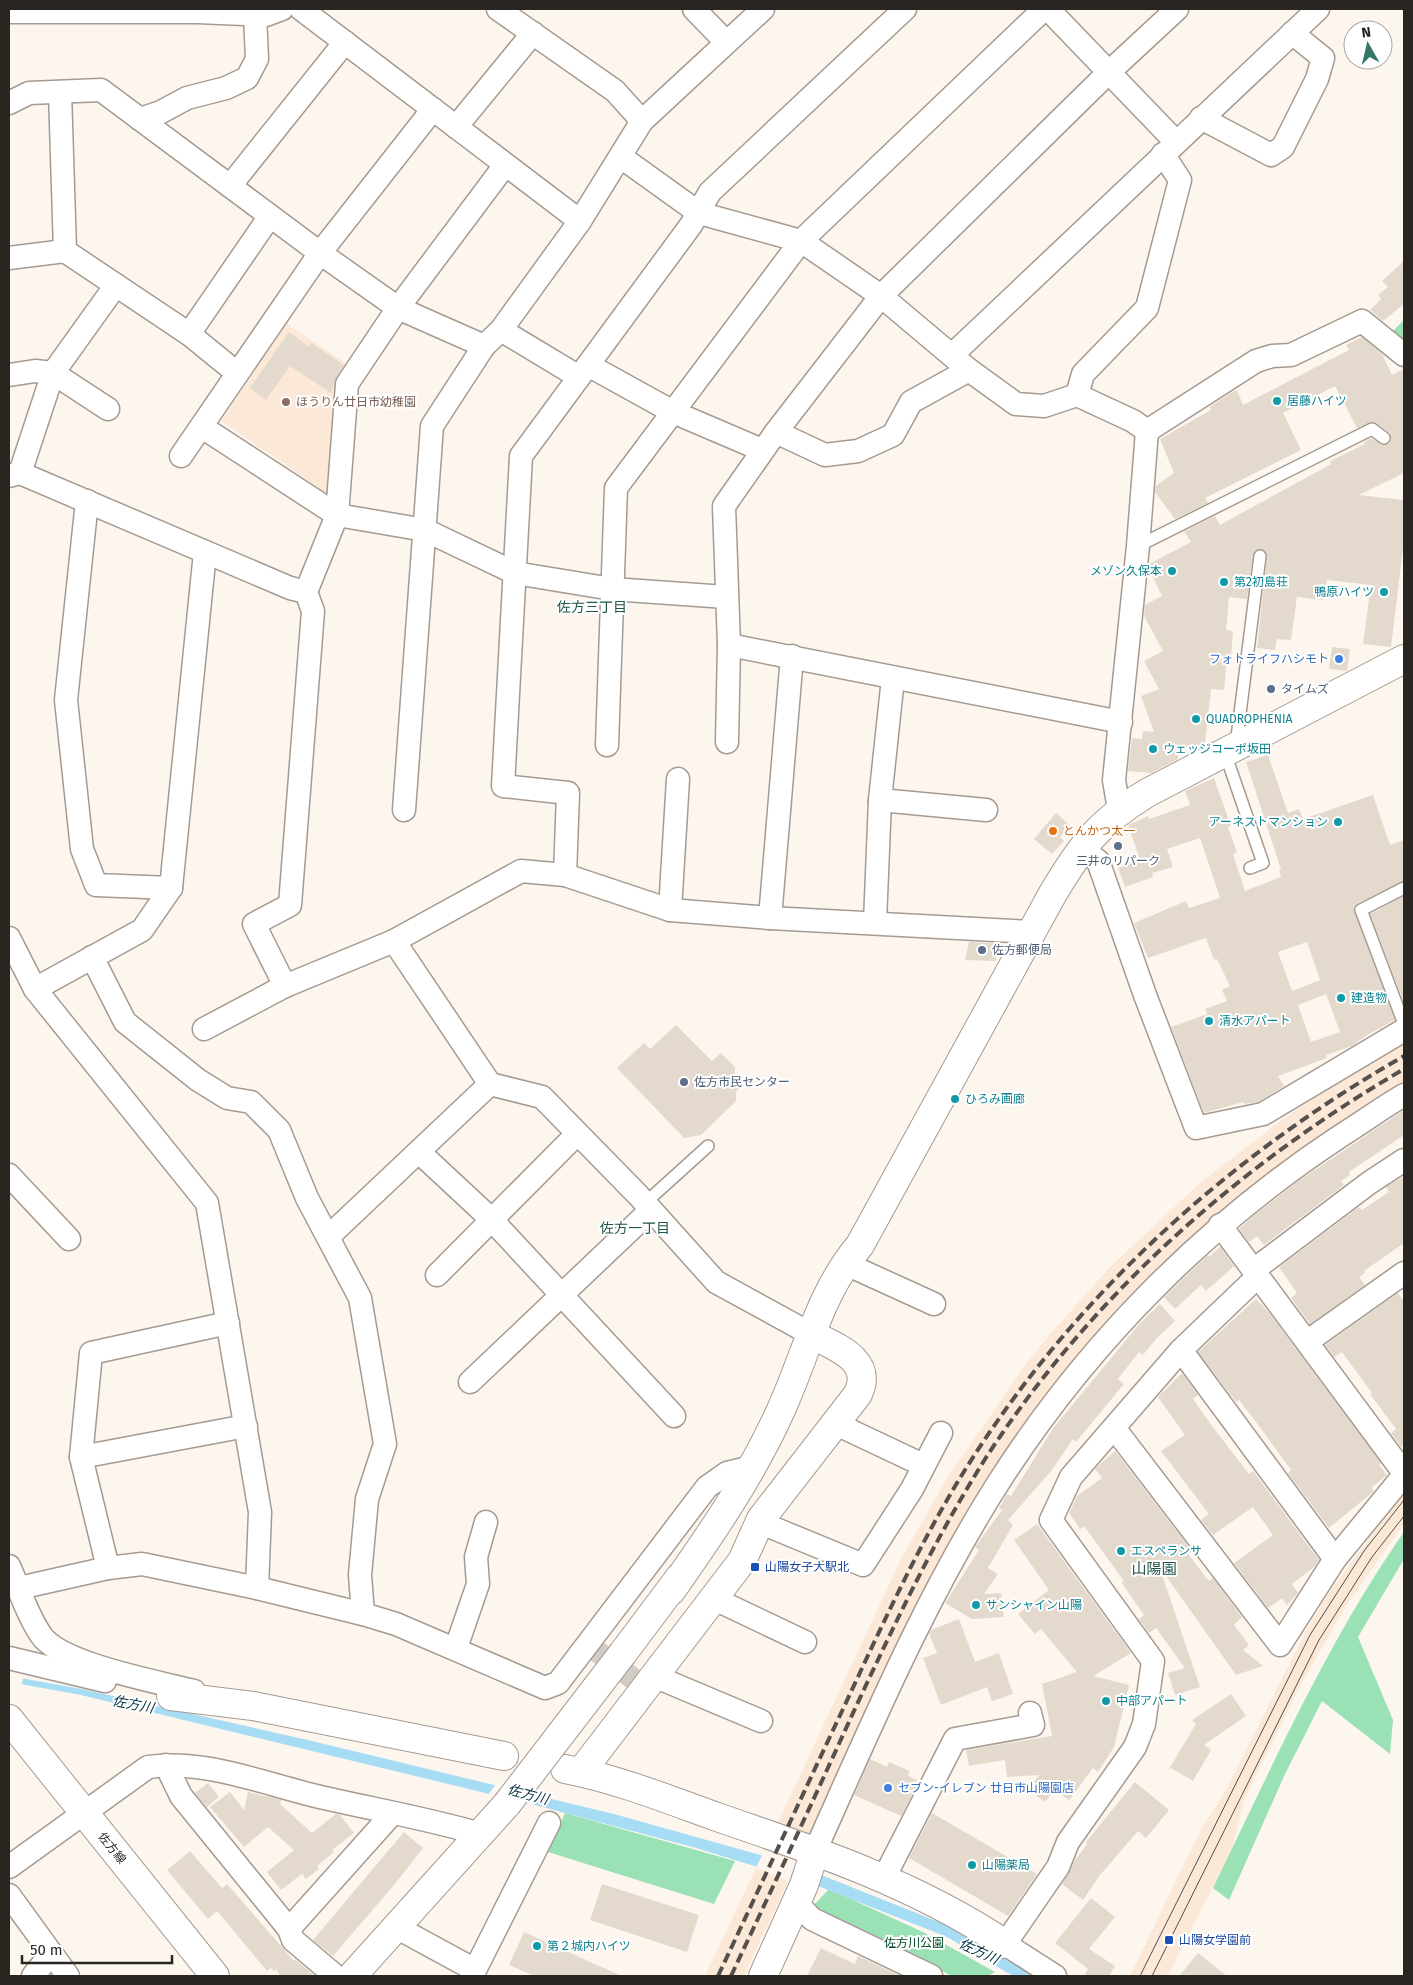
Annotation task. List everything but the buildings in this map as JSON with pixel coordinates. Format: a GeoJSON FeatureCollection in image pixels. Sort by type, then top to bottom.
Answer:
{"type":"FeatureCollection","features":[{"type":"Feature","properties":{"kind":"street"},"geometry":{"type":"LineString","coordinates":[[9,12],[197,12],[266,15],[282,9]]}},
{"type":"Feature","properties":{"kind":"street"},"geometry":{"type":"LineString","coordinates":[[301,9],[580,221]]}},
{"type":"Feature","properties":{"kind":"street"},"geometry":{"type":"LineString","coordinates":[[498,9],[615,91],[642,122]]}},
{"type":"Feature","properties":{"kind":"street"},"geometry":{"type":"LineString","coordinates":[[694,9],[726,42]]}},
{"type":"Feature","properties":{"kind":"street"},"geometry":{"type":"LineString","coordinates":[[404,810],[432,426],[484,346],[501,330],[580,221],[642,122],[762,9]]}},
{"type":"Feature","properties":{"kind":"street"},"geometry":{"type":"LineString","coordinates":[[565,875],[568,792],[504,786],[521,456],[699,213],[710,192],[905,9]]}},
{"type":"Feature","properties":{"kind":"street"},"geometry":{"type":"LineString","coordinates":[[607,745],[616,488],[800,241],[1044,9]]}},
{"type":"Feature","properties":{"kind":"street"},"geometry":{"type":"LineString","coordinates":[[1048,9],[1108,74],[1169,148],[1180,180],[1147,308],[1083,374],[1077,395]]}},
{"type":"Feature","properties":{"kind":"street"},"geometry":{"type":"LineString","coordinates":[[727,742],[729,645],[724,506],[762,450],[881,296],[1177,9]]}},
{"type":"Feature","properties":{"kind":"street"},"geometry":{"type":"LineString","coordinates":[[952,355],[1318,9]]}},
{"type":"Feature","properties":{"kind":"street"},"geometry":{"type":"LineString","coordinates":[[140,119],[161,112],[187,98],[226,88],[246,78],[258,59],[256,15]]}},
{"type":"Feature","properties":{"kind":"street"},"geometry":{"type":"LineString","coordinates":[[456,127],[533,33]]}},
{"type":"Feature","properties":{"kind":"street"},"geometry":{"type":"LineString","coordinates":[[1201,118],[1270,155],[1283,148],[1317,79],[1323,58],[1292,33]]}},
{"type":"Feature","properties":{"kind":"street"},"geometry":{"type":"LineString","coordinates":[[230,186],[345,42]]}},
{"type":"Feature","properties":{"kind":"street"},"geometry":{"type":"LineString","coordinates":[[9,103],[28,93],[101,90],[320,253],[398,308],[484,346]]}},
{"type":"Feature","properties":{"kind":"street"},"geometry":{"type":"LineString","coordinates":[[60,92],[65,251]]}},
{"type":"Feature","properties":{"kind":"street"},"geometry":{"type":"LineString","coordinates":[[181,456],[320,253],[432,109]]}},
{"type":"Feature","properties":{"kind":"street"},"geometry":{"type":"LineString","coordinates":[[621,157],[699,213],[800,241],[881,296],[969,370],[1016,404],[1044,406],[1077,395],[1134,421],[1147,431]]}},
{"type":"Feature","properties":{"kind":"street"},"geometry":{"type":"LineString","coordinates":[[285,986],[254,924],[290,905],[313,611],[306,592],[338,515],[347,384],[398,308],[506,165]]}},
{"type":"Feature","properties":{"kind":"street"},"geometry":{"type":"LineString","coordinates":[[189,334],[270,216]]}},
{"type":"Feature","properties":{"kind":"street"},"geometry":{"type":"LineString","coordinates":[[9,258],[65,251],[189,334],[237,373]]}},
{"type":"Feature","properties":{"kind":"street"},"geometry":{"type":"LineString","coordinates":[[116,285],[53,373],[14,474],[87,501],[205,552],[306,592]]}},
{"type":"Feature","properties":{"kind":"street"},"geometry":{"type":"LineString","coordinates":[[1147,431],[1256,361],[1272,356],[1291,355],[1362,321],[1404,355]]}},
{"type":"Feature","properties":{"kind":"street"},"geometry":{"type":"LineString","coordinates":[[501,330],[583,371],[762,450]]}},
{"type":"Feature","properties":{"kind":"street"},"geometry":{"type":"LineString","coordinates":[[776,432],[825,455],[858,451],[893,435],[911,402],[969,370]]}},
{"type":"Feature","properties":{"kind":"street"},"geometry":{"type":"LineString","coordinates":[[9,375],[34,371],[53,373],[108,409]]}},
{"type":"Feature","properties":{"kind":"street"},"geometry":{"type":"LineString","coordinates":[[202,427],[338,515],[425,530],[515,572],[612,589],[726,597]]}},
{"type":"Feature","properties":{"kind":"street"},"geometry":{"type":"LineString","coordinates":[[1119,810],[1114,780],[1138,546],[1147,431]]}},
{"type":"Feature","properties":{"kind":"street"},"geometry":{"type":"LineString","coordinates":[[87,501],[66,700],[82,849],[96,885],[172,888]]}},
{"type":"Feature","properties":{"kind":"street"},"geometry":{"type":"LineString","coordinates":[[34,989],[142,930],[172,888],[205,552]]}},
{"type":"Feature","properties":{"kind":"street"},"geometry":{"type":"LineString","coordinates":[[729,645],[1121,722]]}},
{"type":"Feature","properties":{"kind":"street"},"geometry":{"type":"LineString","coordinates":[[770,918],[792,656]]}},
{"type":"Feature","properties":{"kind":"street"},"geometry":{"type":"LineString","coordinates":[[671,1591],[727,1510],[752,1467],[796,1377],[818,1338],[853,1259],[1031,932],[1081,848],[1098,828],[1119,810],[1404,659]]}},
{"type":"Feature","properties":{"kind":"street"},"geometry":{"type":"LineString","coordinates":[[875,922],[880,800],[892,678]]}},
{"type":"Feature","properties":{"kind":"street"},"geometry":{"type":"LineString","coordinates":[[670,910],[678,779]]}},
{"type":"Feature","properties":{"kind":"street"},"geometry":{"type":"LineString","coordinates":[[880,800],[986,810]]}},
{"type":"Feature","properties":{"kind":"street"},"geometry":{"type":"LineString","coordinates":[[1081,848],[1098,860],[1145,995],[1196,1128],[1263,1114],[1404,1030]]}},
{"type":"Feature","properties":{"kind":"street"},"geometry":{"type":"LineString","coordinates":[[204,1028],[285,986],[394,942],[521,871],[565,875],[670,910],[770,918],[875,922],[1031,932]]}},
{"type":"Feature","properties":{"kind":"street"},"geometry":{"type":"LineString","coordinates":[[9,938],[34,989],[208,1204],[260,1512],[257,1588]]}},
{"type":"Feature","properties":{"kind":"street"},"geometry":{"type":"LineString","coordinates":[[394,942],[490,1084],[542,1097],[648,1207],[716,1282],[857,1361],[863,1376],[858,1394],[761,1519],[742,1560],[646,1683],[573,1770],[605,1778],[806,1877],[884,1878],[958,1915],[1055,1976]]}},
{"type":"Feature","properties":{"kind":"street"},"geometry":{"type":"LineString","coordinates":[[92,957],[125,1022],[198,1080],[226,1098],[250,1102],[279,1130],[307,1198],[360,1298],[385,1444],[367,1499],[360,1575],[363,1614]]}},
{"type":"Feature","properties":{"kind":"street"},"geometry":{"type":"LineString","coordinates":[[328,1237],[490,1084]]}},
{"type":"Feature","properties":{"kind":"street"},"geometry":{"type":"LineString","coordinates":[[763,1976],[927,1609],[1004,1474],[1039,1424],[1106,1340],[1164,1278],[1220,1225],[1316,1152],[1404,1096]]}},
{"type":"Feature","properties":{"kind":"street"},"geometry":{"type":"LineString","coordinates":[[437,1275],[577,1134]]}},
{"type":"Feature","properties":{"kind":"street"},"geometry":{"type":"LineString","coordinates":[[419,1152],[491,1219],[674,1416]]}},
{"type":"Feature","properties":{"kind":"street"},"geometry":{"type":"LineString","coordinates":[[1005,1944],[1058,1867],[1068,1842],[1135,1747],[1144,1724],[1153,1661],[1051,1520],[1071,1477],[1181,1350],[1253,1281],[1255,1269],[1369,1183],[1404,1160]]}},
{"type":"Feature","properties":{"kind":"street"},"geometry":{"type":"LineString","coordinates":[[9,1176],[69,1239]]}},
{"type":"Feature","properties":{"kind":"street"},"geometry":{"type":"LineString","coordinates":[[470,1382],[648,1207]]}},
{"type":"Feature","properties":{"kind":"street"},"geometry":{"type":"LineString","coordinates":[[1115,1428],[1280,1645],[1335,1559],[1404,1474],[1255,1269],[1220,1225]]}},
{"type":"Feature","properties":{"kind":"street"},"geometry":{"type":"LineString","coordinates":[[853,1259],[934,1304]]}},
{"type":"Feature","properties":{"kind":"street"},"geometry":{"type":"LineString","coordinates":[[1308,1341],[1404,1275]]}},
{"type":"Feature","properties":{"kind":"street"},"geometry":{"type":"LineString","coordinates":[[108,1568],[81,1458],[91,1353],[228,1323]]}},
{"type":"Feature","properties":{"kind":"street"},"geometry":{"type":"LineString","coordinates":[[374,1976],[671,1591],[783,1433],[809,1389],[818,1338]]}},
{"type":"Feature","properties":{"kind":"street"},"geometry":{"type":"LineString","coordinates":[[1181,1350],[1335,1559]]}},
{"type":"Feature","properties":{"kind":"street"},"geometry":{"type":"LineString","coordinates":[[834,1423],[923,1465]]}},
{"type":"Feature","properties":{"kind":"street"},"geometry":{"type":"LineString","coordinates":[[81,1458],[246,1426]]}},
{"type":"Feature","properties":{"kind":"street"},"geometry":{"type":"LineString","coordinates":[[761,1519],[766,1525],[862,1565],[912,1489],[941,1432]]}},
{"type":"Feature","properties":{"kind":"street"},"geometry":{"type":"LineString","coordinates":[[19,1588],[108,1568],[142,1564],[257,1588],[396,1624],[456,1648],[545,1688],[558,1683],[591,1647],[707,1487],[727,1473],[752,1467]]}},
{"type":"Feature","properties":{"kind":"street"},"geometry":{"type":"LineString","coordinates":[[456,1648],[478,1584],[476,1557],[486,1522]]}},
{"type":"Feature","properties":{"kind":"street"},"geometry":{"type":"LineString","coordinates":[[9,1566],[41,1636],[54,1649],[100,1667],[266,1709],[504,1756]]}},
{"type":"Feature","properties":{"kind":"street"},"geometry":{"type":"LineString","coordinates":[[712,1600],[723,1603],[805,1642]]}},
{"type":"Feature","properties":{"kind":"street"},"geometry":{"type":"LineString","coordinates":[[9,1658],[171,1696],[266,1709]]}},
{"type":"Feature","properties":{"kind":"street"},"geometry":{"type":"LineString","coordinates":[[646,1683],[761,1721]]}},
{"type":"Feature","properties":{"kind":"street"},"geometry":{"type":"LineString","coordinates":[[884,1878],[954,1739],[1033,1724],[1030,1713]]}},
{"type":"Feature","properties":{"kind":"street","name":"佐方線"},"geometry":{"type":"LineString","coordinates":[[9,1719],[215,1976]]}},
{"type":"Feature","properties":{"kind":"street"},"geometry":{"type":"LineString","coordinates":[[166,1765],[180,1796],[289,1929],[293,1940],[342,1975],[507,1804]]}},
{"type":"Feature","properties":{"kind":"street"},"geometry":{"type":"LineString","coordinates":[[9,1867],[148,1767],[166,1765],[225,1772],[480,1834]]}},
{"type":"Feature","properties":{"kind":"street"},"geometry":{"type":"LineString","coordinates":[[289,1929],[392,1814]]}},
{"type":"Feature","properties":{"kind":"street"},"geometry":{"type":"LineString","coordinates":[[407,1933],[473,1973],[549,1823]]}},
{"type":"Feature","properties":{"kind":"street"},"geometry":{"type":"LineString","coordinates":[[806,1877],[812,1919],[931,1976]]}},
{"type":"Feature","properties":{"kind":"street"},"geometry":{"type":"LineString","coordinates":[[9,1895],[68,1976]]}},
{"type":"Feature","properties":{"kind":"street"},"geometry":{"type":"LineString","coordinates":[[1005,1944],[1020,1958],[1025,1972]]}},
{"type":"Feature","properties":{"kind":"street"},"geometry":{"type":"LineString","coordinates":[[32,1976],[51,1954]]}},
{"type":"Feature","properties":{"kind":"lane"},"geometry":{"type":"LineString","coordinates":[[1138,546],[1372,429],[1384,438]]}},
{"type":"Feature","properties":{"kind":"lane"},"geometry":{"type":"LineString","coordinates":[[1250,868],[1263,863],[1231,750],[1260,556]]}},
{"type":"Feature","properties":{"kind":"lane"},"geometry":{"type":"LineString","coordinates":[[1404,888],[1361,910],[1404,1024]]}},
{"type":"Feature","properties":{"kind":"lane"},"geometry":{"type":"LineString","coordinates":[[648,1207],[708,1146]]}},
{"type":"Feature","properties":{"kind":"shaded area","name":"ほうりん廿日市幼稚園"},"geometry":{"type":"Polygon","coordinates":[[[287,324],[350,366],[331,496],[221,421],[287,324]]]}},
{"type":"Feature","properties":{"kind":"shaded area"},"geometry":{"type":"Polygon","coordinates":[[[1404,1043],[1404,1082],[1303,1147],[1233,1200],[1136,1290],[1077,1355],[1050,1389],[999,1461],[932,1574],[797,1862],[765,1850],[901,1559],[946,1480],[1023,1368],[1051,1333],[1111,1266],[1201,1182],[1283,1119],[1359,1069],[1404,1043]]]}},
{"type":"Feature","properties":{"kind":"shaded area"},"geometry":{"type":"Polygon","coordinates":[[[1404,1492],[1404,1524],[1349,1601],[1300,1686],[1244,1800],[1232,1849],[1168,1976],[1130,1976],[1199,1833],[1226,1790],[1305,1633],[1331,1590],[1404,1492]]]}},
{"type":"Feature","properties":{"kind":"shaded area"},"geometry":{"type":"Polygon","coordinates":[[[756,1868],[788,1881],[744,1976],[705,1976],[756,1868]]]}},
{"type":"Feature","properties":{"kind":"green space"},"geometry":{"type":"Polygon","coordinates":[[[1404,320],[1404,343],[1391,333],[1404,320]]]}},
{"type":"Feature","properties":{"kind":"green space"},"geometry":{"type":"Polygon","coordinates":[[[1404,1532],[1404,1559],[1358,1637],[1393,1720],[1390,1754],[1322,1701],[1285,1774],[1229,1900],[1213,1888],[1325,1661],[1376,1574],[1404,1532]]]}},
{"type":"Feature","properties":{"kind":"green space"},"geometry":{"type":"Polygon","coordinates":[[[565,1813],[735,1861],[714,1904],[548,1852],[565,1813]]]}},
{"type":"Feature","properties":{"kind":"green space","name":"佐方川公園"},"geometry":{"type":"Polygon","coordinates":[[[829,1889],[923,1932],[995,1972],[987,1976],[952,1976],[830,1917],[814,1905],[829,1889]]]}},
{"type":"Feature","properties":{"kind":"water","name":"佐方川"},"geometry":{"type":"Polygon","coordinates":[[[9,1676],[82,1689],[312,1741],[614,1814],[796,1865],[949,1926],[1006,1955],[1035,1976],[1013,1976],[947,1937],[813,1884],[696,1848],[539,1806],[81,1695],[9,1682],[9,1676]]]}},
{"type":"Feature","properties":{"kind":"pier"},"geometry":{"type":"Polygon","coordinates":[[[9,1673],[24,1676],[21,1686],[9,1684],[9,1673]]]}},
{"type":"Feature","properties":{"kind":"pier"},"geometry":{"type":"Polygon","coordinates":[[[497,1783],[541,1794],[531,1807],[487,1796],[497,1783]]]}},
{"type":"Feature","properties":{"kind":"pier"},"geometry":{"type":"Polygon","coordinates":[[[763,1853],[797,1862],[789,1880],[756,1868],[763,1853]]]}},
{"type":"Feature","properties":{"kind":"tunnel"},"geometry":{"type":"LineString","coordinates":[[594,1649],[640,1684]]}},
{"type":"Feature","properties":{"kind":"tram line"},"geometry":{"type":"LineString","coordinates":[[1140,1976],[1310,1635],[1364,1551],[1404,1500]]}},
{"type":"Feature","properties":{"kind":"tram line"},"geometry":{"type":"LineString","coordinates":[[1152,1976],[1319,1640],[1372,1557],[1404,1516]]}},
{"type":"Feature","properties":{"kind":"railway"},"geometry":{"type":"LineString","coordinates":[[718,1976],[910,1569],[954,1488],[997,1422],[1044,1359],[1096,1299],[1151,1243],[1210,1191],[1272,1142],[1337,1097],[1404,1056]]}},
{"type":"Feature","properties":{"kind":"railway"},"geometry":{"type":"LineString","coordinates":[[731,1976],[868,1680],[916,1582],[968,1487],[1028,1397],[1073,1341],[1122,1288],[1173,1238],[1227,1191],[1284,1147],[1404,1069]]}},
{"type":"Feature","properties":{"kind":"place","name":"居藤ハイツ"},"geometry":{"type":"Point","coordinates":[1277,401]}},
{"type":"Feature","properties":{"kind":"place","name":"ほうりん廿日市幼稚園"},"geometry":{"type":"Point","coordinates":[286,402]}},
{"type":"Feature","properties":{"kind":"place","name":"メゾン久保本"},"geometry":{"type":"Point","coordinates":[1172,571]}},
{"type":"Feature","properties":{"kind":"place","name":"第2初島荘"},"geometry":{"type":"Point","coordinates":[1224,582]}},
{"type":"Feature","properties":{"kind":"place","name":"鴨原ハイツ"},"geometry":{"type":"Point","coordinates":[1384,592]}},
{"type":"Feature","properties":{"kind":"place","name":"フォトライフハシモト"},"geometry":{"type":"Point","coordinates":[1339,659]}},
{"type":"Feature","properties":{"kind":"place","name":"タイムズ"},"geometry":{"type":"Point","coordinates":[1271,689]}},
{"type":"Feature","properties":{"kind":"place","name":"QUADROPHENIA"},"geometry":{"type":"Point","coordinates":[1196,719]}},
{"type":"Feature","properties":{"kind":"place","name":"ウェッジコーポ坂田"},"geometry":{"type":"Point","coordinates":[1153,749]}},
{"type":"Feature","properties":{"kind":"place","name":"アーネストマンション"},"geometry":{"type":"Point","coordinates":[1338,822]}},
{"type":"Feature","properties":{"kind":"place","name":"とんかつ太一"},"geometry":{"type":"Point","coordinates":[1053,831]}},
{"type":"Feature","properties":{"kind":"place","name":"三井のリパーク"},"geometry":{"type":"Point","coordinates":[1118,846]}},
{"type":"Feature","properties":{"kind":"place","name":"佐方郵便局"},"geometry":{"type":"Point","coordinates":[982,950]}},
{"type":"Feature","properties":{"kind":"place","name":"建造物"},"geometry":{"type":"Point","coordinates":[1341,998]}},
{"type":"Feature","properties":{"kind":"place","name":"清水アパート"},"geometry":{"type":"Point","coordinates":[1209,1021]}},
{"type":"Feature","properties":{"kind":"place","name":"佐方市民センター"},"geometry":{"type":"Point","coordinates":[684,1082]}},
{"type":"Feature","properties":{"kind":"place","name":"ひろみ画廊"},"geometry":{"type":"Point","coordinates":[955,1099]}},
{"type":"Feature","properties":{"kind":"place","name":"エスペランサ"},"geometry":{"type":"Point","coordinates":[1121,1551]}},
{"type":"Feature","properties":{"kind":"place","name":"山陽女子大駅北"},"geometry":{"type":"Point","coordinates":[755,1567]}},
{"type":"Feature","properties":{"kind":"place","name":"サンシャイン山陽"},"geometry":{"type":"Point","coordinates":[976,1605]}},
{"type":"Feature","properties":{"kind":"place","name":"中部アパート"},"geometry":{"type":"Point","coordinates":[1106,1701]}},
{"type":"Feature","properties":{"kind":"place","name":"セブン-イレブン 廿日市山陽園店"},"geometry":{"type":"Point","coordinates":[888,1788]}},
{"type":"Feature","properties":{"kind":"place","name":"山陽薬局"},"geometry":{"type":"Point","coordinates":[972,1865]}},
{"type":"Feature","properties":{"kind":"place","name":"山陽女学園前"},"geometry":{"type":"Point","coordinates":[1169,1940]}},
{"type":"Feature","properties":{"kind":"place","name":"第２城内ハイツ"},"geometry":{"type":"Point","coordinates":[537,1946]}},
{"type":"Feature","properties":{"kind":"district","name":"佐方三丁目"},"geometry":{"type":"Point","coordinates":[592,607]}},
{"type":"Feature","properties":{"kind":"district","name":"佐方一丁目"},"geometry":{"type":"Point","coordinates":[635,1228]}},
{"type":"Feature","properties":{"kind":"district","name":"山陽園"},"geometry":{"type":"Point","coordinates":[1154,1569]}}]}
